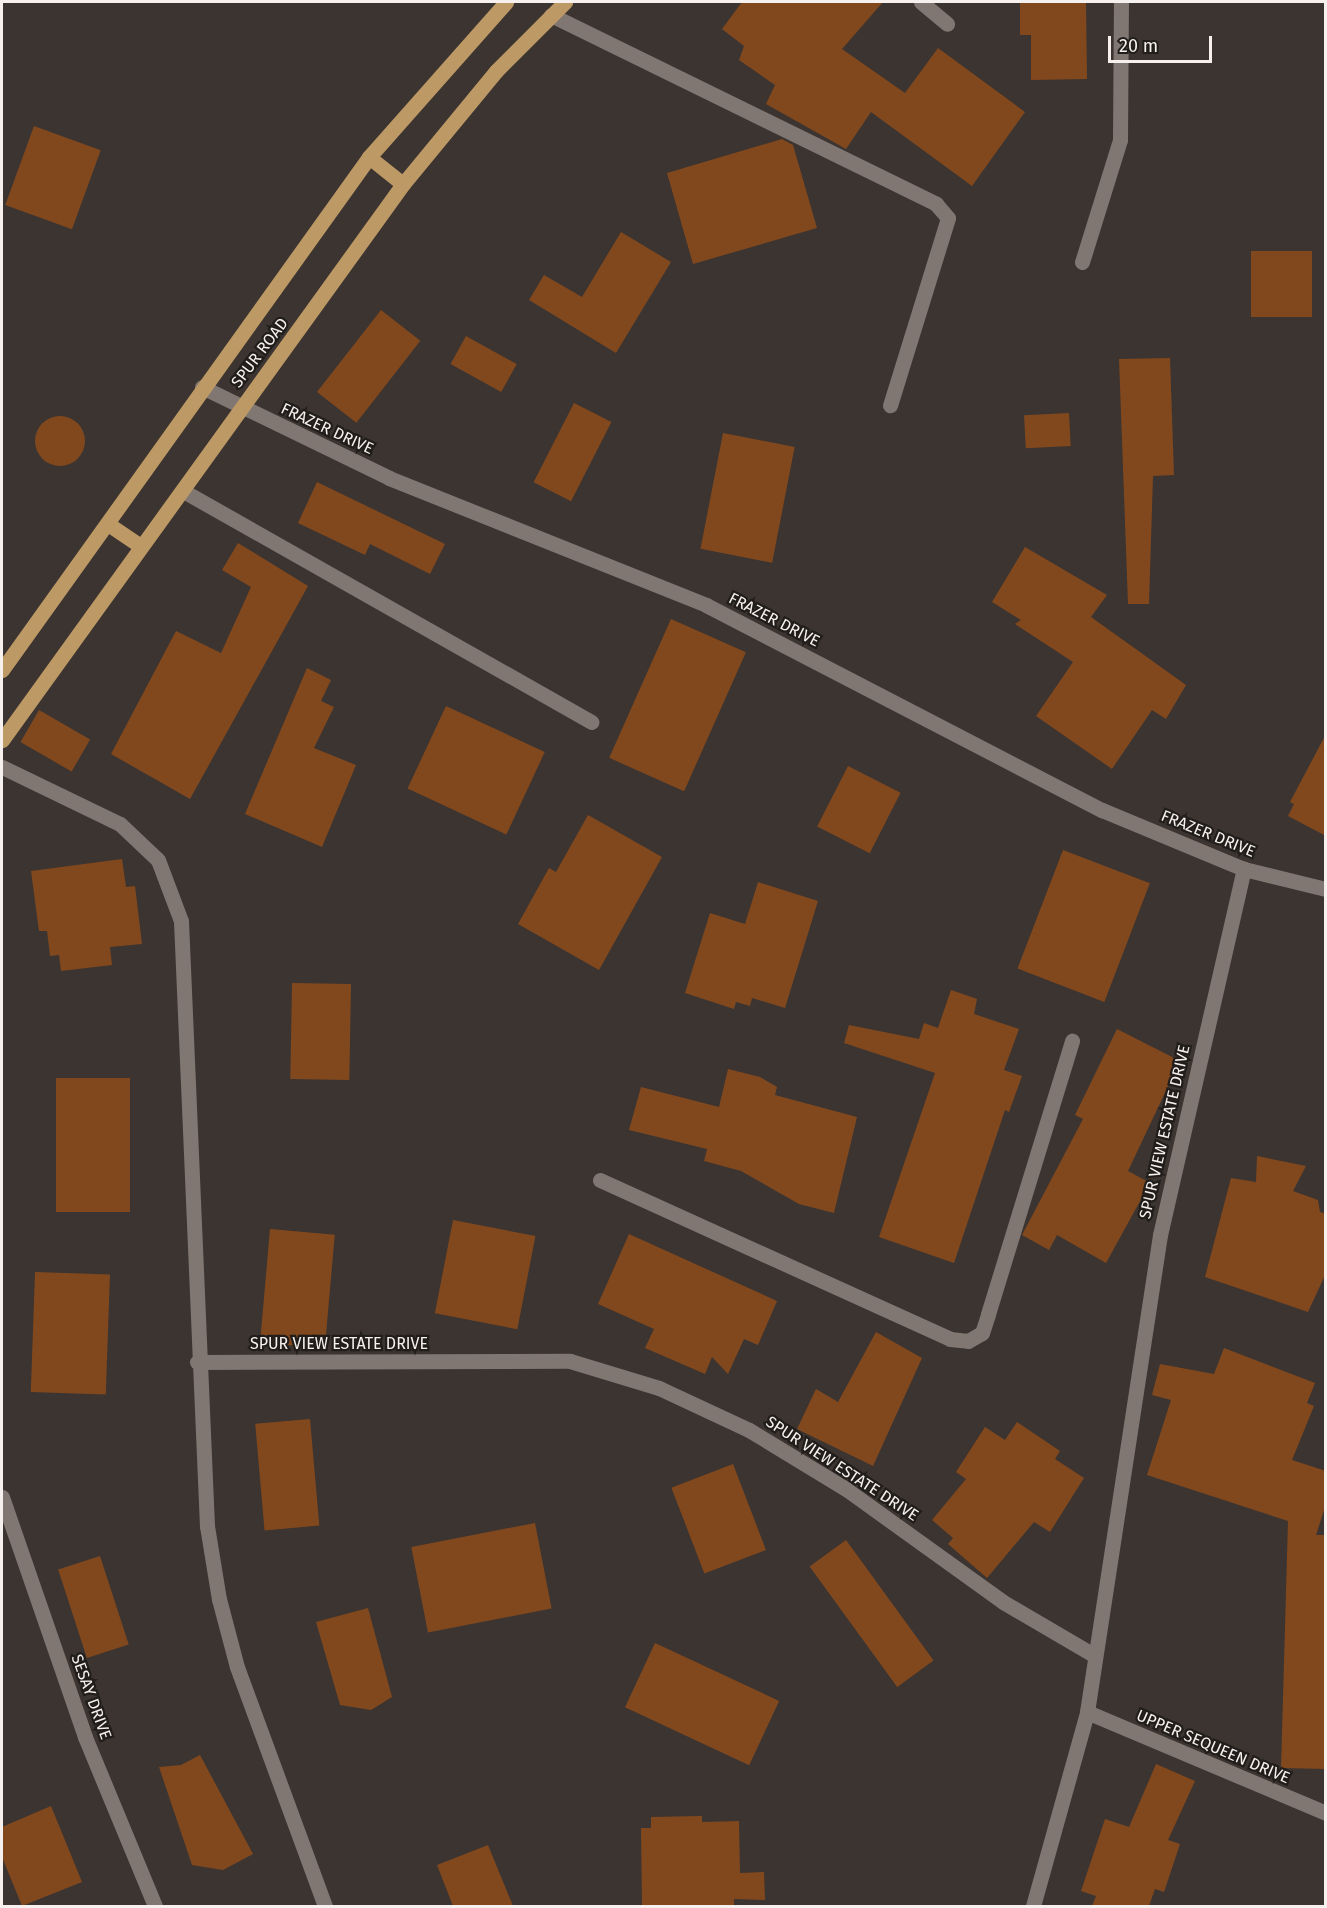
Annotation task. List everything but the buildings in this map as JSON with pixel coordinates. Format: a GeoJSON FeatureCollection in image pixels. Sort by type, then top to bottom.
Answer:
{"type":"FeatureCollection","features":[{"type":"Feature","properties":{"kind":"main road","name":"SPUR ROAD"},"geometry":{"type":"LineString","coordinates":[[2,670],[108,524],[202,387],[369,157],[506,2]]}},
{"type":"Feature","properties":{"kind":"main road","name":"SPUR ROAD"},"geometry":{"type":"LineString","coordinates":[[2,740],[139,544],[185,492],[240,408],[403,184],[496,71],[566,2]]}},
{"type":"Feature","properties":{"kind":"main road"},"geometry":{"type":"LineString","coordinates":[[369,157],[403,184]]}},
{"type":"Feature","properties":{"kind":"main road"},"geometry":{"type":"LineString","coordinates":[[108,524],[139,544]]}},
{"type":"Feature","properties":{"kind":"street"},"geometry":{"type":"LineString","coordinates":[[921,2],[947,24]]}},
{"type":"Feature","properties":{"kind":"street"},"geometry":{"type":"LineString","coordinates":[[1082,262],[1120,140],[1121,2]]}},
{"type":"Feature","properties":{"kind":"street"},"geometry":{"type":"LineString","coordinates":[[551,15],[936,204],[948,218],[890,405]]}},
{"type":"Feature","properties":{"kind":"street","name":"FRAZER DRIVE"},"geometry":{"type":"LineString","coordinates":[[202,387],[240,408],[389,478],[706,605],[1102,810],[1244,869],[1326,889]]}},
{"type":"Feature","properties":{"kind":"street"},"geometry":{"type":"LineString","coordinates":[[185,492],[592,722]]}},
{"type":"Feature","properties":{"kind":"street"},"geometry":{"type":"LineString","coordinates":[[2,767],[120,824],[158,860],[181,921],[187,983],[197,1362],[207,1526],[219,1599],[237,1667],[326,1906]]}},
{"type":"Feature","properties":{"kind":"street","name":"SPUR VIEW ESTATE DRIVE"},"geometry":{"type":"LineString","coordinates":[[1033,1906],[1087,1712],[1092,1654],[1160,1235],[1244,869]]}},
{"type":"Feature","properties":{"kind":"street"},"geometry":{"type":"LineString","coordinates":[[600,1180],[950,1339],[968,1341],[982,1333],[1072,1041]]}},
{"type":"Feature","properties":{"kind":"street","name":"SPUR VIEW ESTATE DRIVE"},"geometry":{"type":"LineString","coordinates":[[197,1362],[570,1360],[659,1388],[749,1430],[846,1489],[1003,1602],[1092,1654]]}},
{"type":"Feature","properties":{"kind":"street","name":"SESAY DRIVE"},"geometry":{"type":"LineString","coordinates":[[2,1497],[85,1737],[155,1906]]}},
{"type":"Feature","properties":{"kind":"street","name":"UPPER SEQUEEN DRIVE"},"geometry":{"type":"LineString","coordinates":[[1087,1712],[1326,1813]]}}]}
